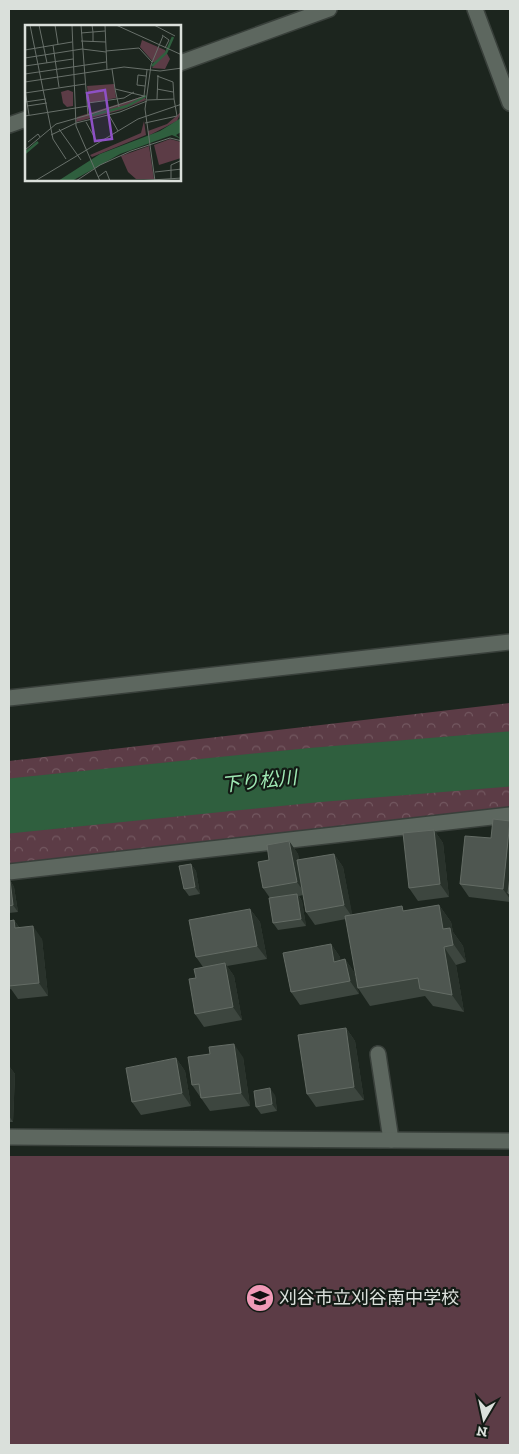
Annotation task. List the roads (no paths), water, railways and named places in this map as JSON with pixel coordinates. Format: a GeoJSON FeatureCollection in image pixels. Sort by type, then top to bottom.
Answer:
{"type":"FeatureCollection","features":[{"type":"Feature","properties":{"kind":"street"},"geometry":{"type":"LineString","coordinates":[[181,63],[329,9]]}},
{"type":"Feature","properties":{"kind":"street"},"geometry":{"type":"LineString","coordinates":[[475,9],[510,103]]}},
{"type":"Feature","properties":{"kind":"street"},"geometry":{"type":"LineString","coordinates":[[9,125],[25,119]]}},
{"type":"Feature","properties":{"kind":"street"},"geometry":{"type":"LineString","coordinates":[[9,698],[510,642]]}},
{"type":"Feature","properties":{"kind":"street"},"geometry":{"type":"LineString","coordinates":[[9,872],[510,815]]}},
{"type":"Feature","properties":{"kind":"street"},"geometry":{"type":"LineString","coordinates":[[378,1054],[391,1140]]}},
{"type":"Feature","properties":{"kind":"street"},"geometry":{"type":"LineString","coordinates":[[9,1137],[510,1141]]}},
{"type":"Feature","properties":{"kind":"waterway","name":"下り松川"},"geometry":{"type":"LineString","coordinates":[[9,806],[315,775],[510,759]]}},
{"type":"Feature","properties":{"kind":"place","name":"刈谷市立刈谷南中学校"},"geometry":{"type":"Point","coordinates":[260,1298]}}]}
